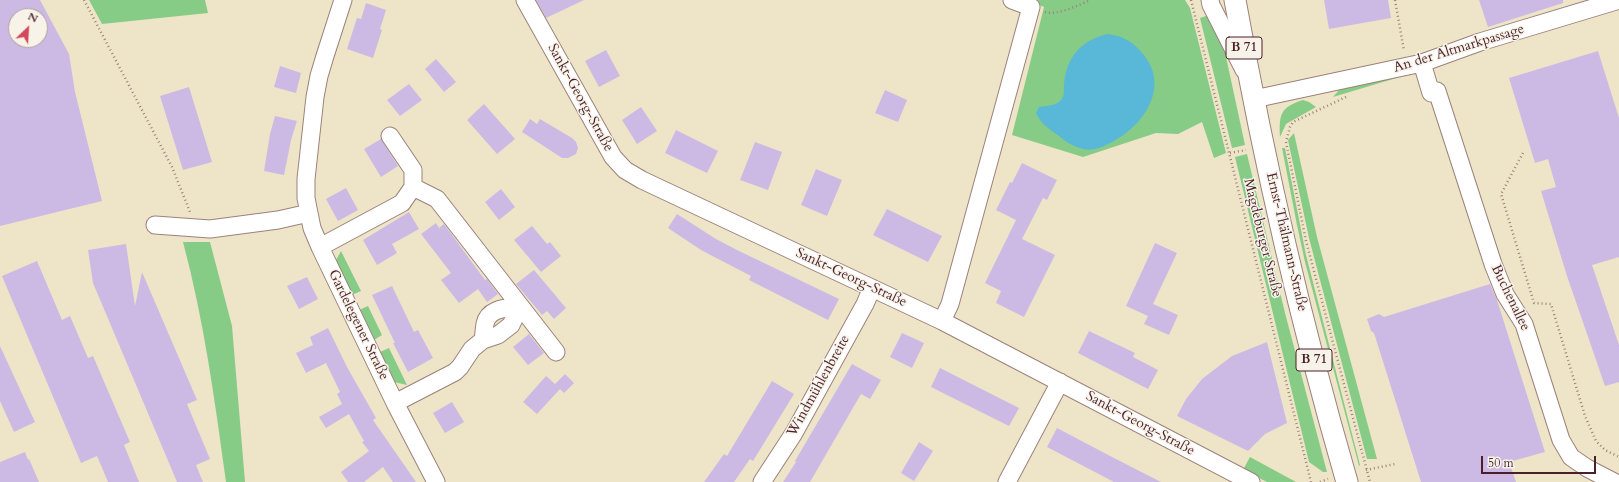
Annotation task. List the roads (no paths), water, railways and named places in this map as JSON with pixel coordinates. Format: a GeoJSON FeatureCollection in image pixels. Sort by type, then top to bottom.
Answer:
{"type":"FeatureCollection","features":[{"type":"Feature","properties":{"kind":"main road","name":"Ernst-Thälmann-Straße"},"geometry":{"type":"LineString","coordinates":[[1235,0],[1252,91],[1293,280],[1345,478]]}},
{"type":"Feature","properties":{"kind":"street","name":"Gardelegener Straße"},"geometry":{"type":"LineString","coordinates":[[343,0],[324,56],[315,97],[306,179],[306,198],[312,228],[320,247],[395,403],[436,482]]}},
{"type":"Feature","properties":{"kind":"street","name":"Sankt-Georg-Straße"},"geometry":{"type":"LineString","coordinates":[[525,0],[612,157],[625,170],[642,180],[942,321],[1251,482]]}},
{"type":"Feature","properties":{"kind":"street"},"geometry":{"type":"LineString","coordinates":[[942,321],[950,304],[1031,7],[1012,0]]}},
{"type":"Feature","properties":{"kind":"street"},"geometry":{"type":"LineString","coordinates":[[1210,0],[1252,91]]}},
{"type":"Feature","properties":{"kind":"street","name":"An der Altmarkpassage"},"geometry":{"type":"LineString","coordinates":[[1252,91],[1414,65],[1480,42],[1617,4]]}},
{"type":"Feature","properties":{"kind":"street","name":"Buchenallee"},"geometry":{"type":"LineString","coordinates":[[1414,65],[1434,92],[1493,264],[1506,294],[1524,324],[1561,440],[1571,457],[1587,468],[1614,482]]}},
{"type":"Feature","properties":{"kind":"street"},"geometry":{"type":"LineString","coordinates":[[320,247],[402,203],[413,187],[413,170],[390,136]]}},
{"type":"Feature","properties":{"kind":"street"},"geometry":{"type":"LineString","coordinates":[[413,187],[437,199],[556,352]]}},
{"type":"Feature","properties":{"kind":"street"},"geometry":{"type":"LineString","coordinates":[[155,225],[210,229],[278,220],[309,213]]}},
{"type":"Feature","properties":{"kind":"street","name":"Windmühlenbreite"},"geometry":{"type":"LineString","coordinates":[[762,482],[780,456],[872,288]]}},
{"type":"Feature","properties":{"kind":"street"},"geometry":{"type":"LineString","coordinates":[[395,403],[455,372],[472,349],[483,340],[498,335],[511,325],[520,306]]}},
{"type":"Feature","properties":{"kind":"street"},"geometry":{"type":"LineString","coordinates":[[1007,482],[1060,382]]}},
{"type":"Feature","properties":{"kind":"water"},"geometry":{"type":"Polygon","coordinates":[[[1107,34],[1119,36],[1128,40],[1143,54],[1151,66],[1154,79],[1154,91],[1144,114],[1125,134],[1099,148],[1087,150],[1076,147],[1064,140],[1049,129],[1040,120],[1036,113],[1039,107],[1053,105],[1062,99],[1064,95],[1064,84],[1068,65],[1077,51],[1090,41],[1107,34]]]}}]}
